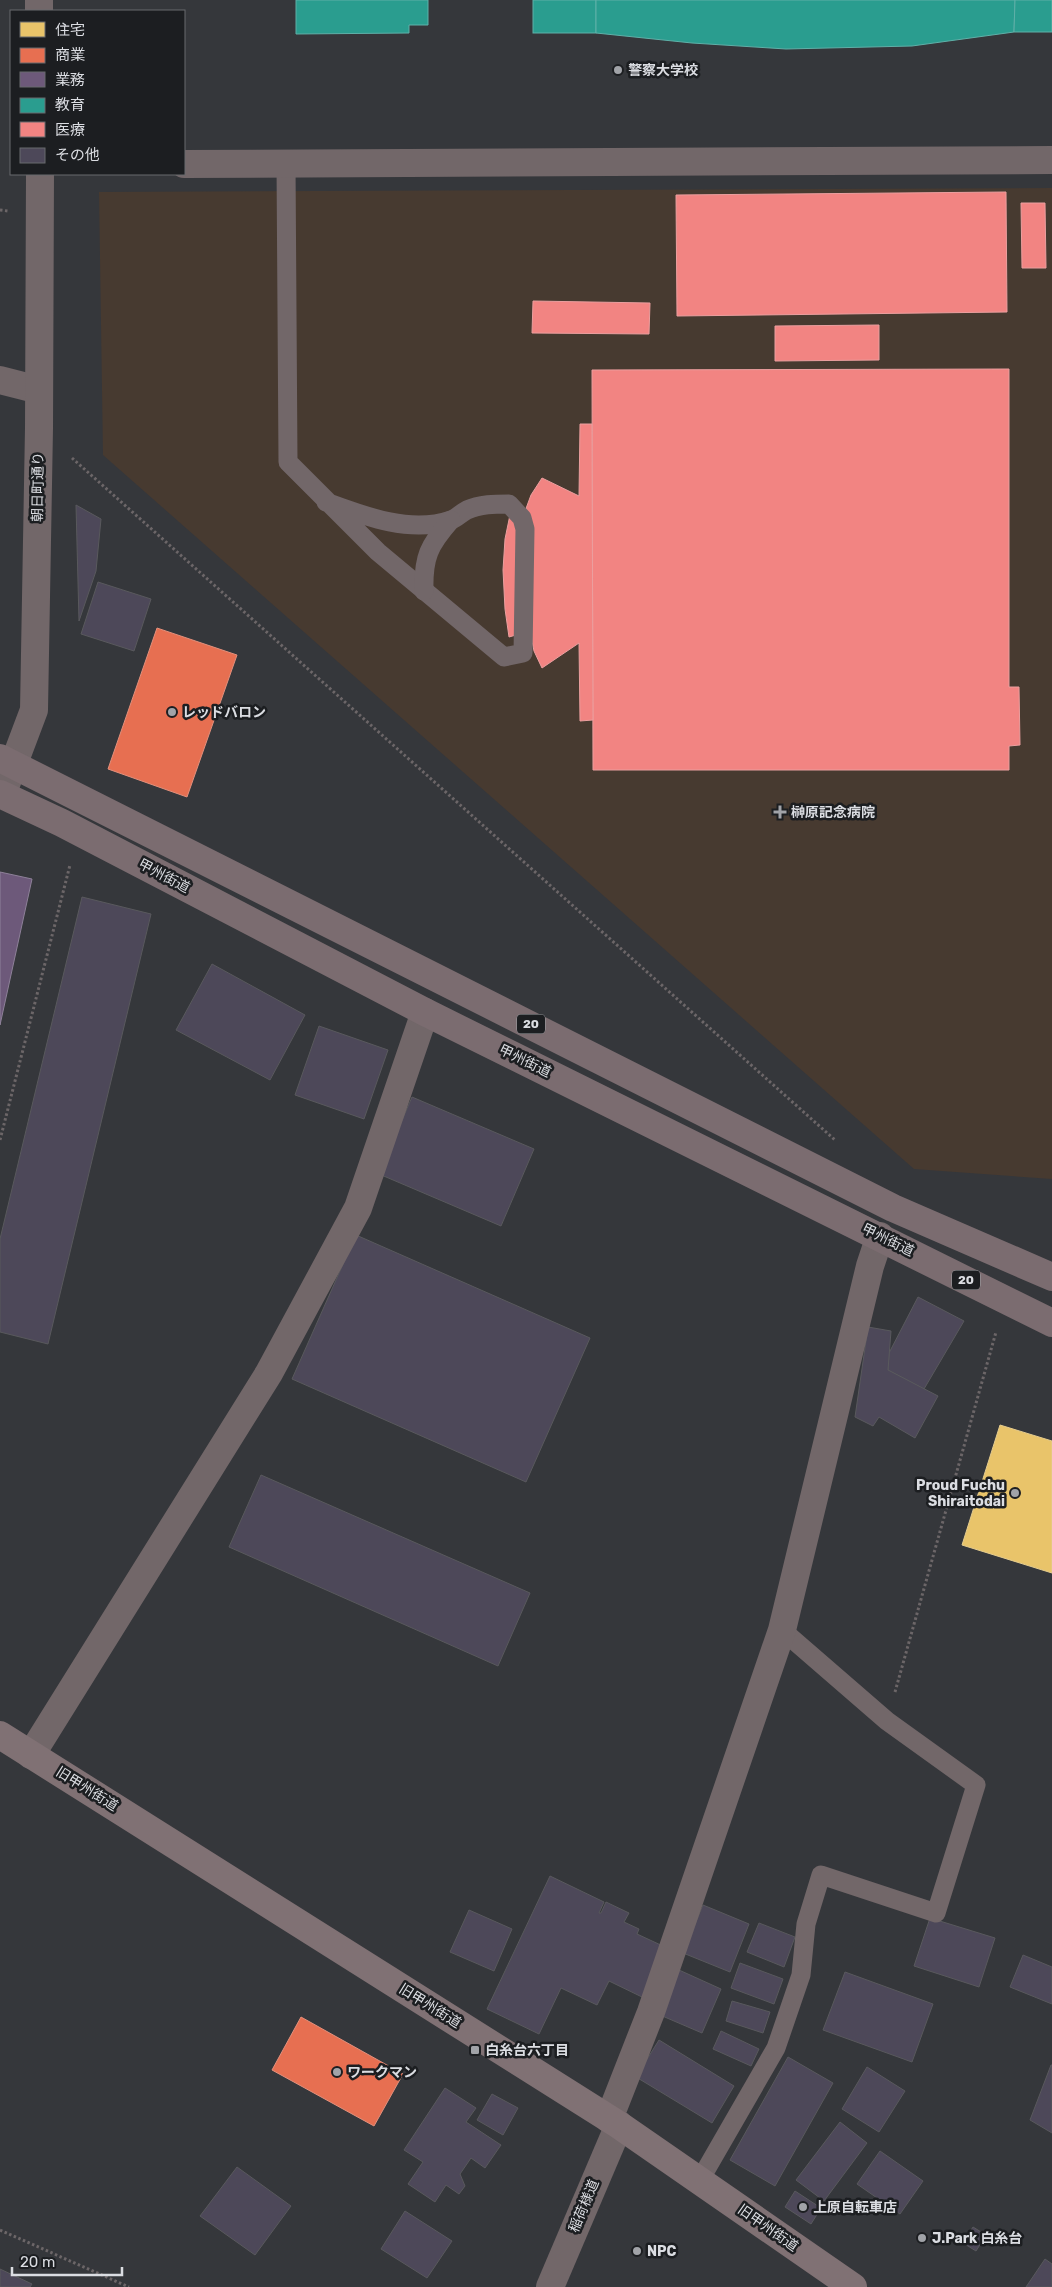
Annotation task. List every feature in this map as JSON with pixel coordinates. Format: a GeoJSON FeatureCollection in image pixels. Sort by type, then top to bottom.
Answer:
{"type":"FeatureCollection","features":[{"type":"Feature","properties":{"kind":"highway","name":"20"},"geometry":{"type":"LineString","coordinates":[[7,761],[893,1208],[1052,1277]]}},
{"type":"Feature","properties":{"kind":"highway","name":"甲州街道"},"geometry":{"type":"LineString","coordinates":[[1,794],[79,832],[425,1012],[775,1186],[880,1236],[1052,1323]]}},
{"type":"Feature","properties":{"kind":"main road","name":"旧甲州街道"},"geometry":{"type":"LineString","coordinates":[[0,1735],[614,2122],[853,2287]]}},
{"type":"Feature","properties":{"kind":"street"},"geometry":{"type":"LineString","coordinates":[[185,164],[1052,160]]}},
{"type":"Feature","properties":{"kind":"street","name":"朝日町通り"},"geometry":{"type":"LineString","coordinates":[[1,794],[7,761],[34,710],[39,428],[40,175]]}},
{"type":"Feature","properties":{"kind":"street"},"geometry":{"type":"LineString","coordinates":[[0,380],[39,390]]}},
{"type":"Feature","properties":{"kind":"street"},"geometry":{"type":"LineString","coordinates":[[31,1755],[269,1373],[358,1208],[425,1012]]}},
{"type":"Feature","properties":{"kind":"street","name":"稲荷様道"},"geometry":{"type":"LineString","coordinates":[[550,2287],[614,2122],[782,1630],[870,1266],[880,1236]]}},
{"type":"Feature","properties":{"kind":"lane"},"geometry":{"type":"LineString","coordinates":[[286,163],[288,462],[378,552],[424,591],[504,657],[523,653],[525,529],[522,518],[509,504],[490,504],[468,510],[451,520],[433,541],[424,571],[424,591]]}},
{"type":"Feature","properties":{"kind":"lane"},"geometry":{"type":"LineString","coordinates":[[326,502],[363,516],[390,522],[420,525],[451,520]]}},
{"type":"Feature","properties":{"kind":"lane"},"geometry":{"type":"LineString","coordinates":[[700,2180],[776,2048],[801,1975],[806,1924],[821,1875],[936,1913],[976,1785],[887,1721],[782,1630]]}},
{"type":"Feature","properties":{"kind":"path"},"geometry":{"type":"LineString","coordinates":[[39,428],[837,1142]]}},
{"type":"Feature","properties":{"kind":"path"},"geometry":{"type":"LineString","coordinates":[[0,1140],[79,832]]}},
{"type":"Feature","properties":{"kind":"path"},"geometry":{"type":"LineString","coordinates":[[887,1721],[997,1329]]}},
{"type":"Feature","properties":{"kind":"path"},"geometry":{"type":"LineString","coordinates":[[0,2230],[128,2287]]}},
{"type":"Feature","properties":{"kind":"shaded area","name":"榊原記念病院"},"geometry":{"type":"Polygon","coordinates":[[[1052,188],[1052,1179],[914,1169],[103,455],[99,192],[1052,188]]]}},
{"type":"Feature","properties":{"kind":"building: 住宅","name":"Proud Fuchu Shiraitodai"},"geometry":{"type":"Polygon","coordinates":[[[1000,1425],[1052,1441],[1052,1573],[962,1545],[1000,1425]]]}},
{"type":"Feature","properties":{"kind":"building: 商業","name":"レッドバロン"},"geometry":{"type":"Polygon","coordinates":[[[157,628],[237,655],[187,797],[108,769],[157,628]]]}},
{"type":"Feature","properties":{"kind":"building: 商業","name":"ワークマン"},"geometry":{"type":"Polygon","coordinates":[[[301,2017],[403,2074],[374,2126],[272,2070],[301,2017]]]}},
{"type":"Feature","properties":{"kind":"building: 業務"},"geometry":{"type":"Polygon","coordinates":[[[0,872],[32,879],[0,1025],[0,872]]]}},
{"type":"Feature","properties":{"kind":"building: 教育"},"geometry":{"type":"Polygon","coordinates":[[[296,0],[428,0],[428,25],[409,25],[409,33],[296,34],[296,0]]]}},
{"type":"Feature","properties":{"kind":"building: 教育"},"geometry":{"type":"Polygon","coordinates":[[[533,0],[596,0],[596,33],[533,33],[533,0]]]}},
{"type":"Feature","properties":{"kind":"building: 教育"},"geometry":{"type":"Polygon","coordinates":[[[596,0],[1015,0],[1014,32],[912,46],[786,49],[692,43],[596,33],[596,0]]]}},
{"type":"Feature","properties":{"kind":"building: 教育"},"geometry":{"type":"Polygon","coordinates":[[[1015,0],[1052,0],[1052,32],[1014,32],[1015,0]]]}},
{"type":"Feature","properties":{"kind":"building: 医療"},"geometry":{"type":"Polygon","coordinates":[[[1006,192],[1007,312],[677,316],[676,195],[1006,192]]]}},
{"type":"Feature","properties":{"kind":"building: 医療"},"geometry":{"type":"Polygon","coordinates":[[[1021,203],[1045,203],[1046,268],[1022,268],[1021,203]]]}},
{"type":"Feature","properties":{"kind":"building: 医療"},"geometry":{"type":"Polygon","coordinates":[[[533,301],[650,303],[649,334],[532,333],[533,301]]]}},
{"type":"Feature","properties":{"kind":"building: 医療"},"geometry":{"type":"Polygon","coordinates":[[[879,325],[879,360],[775,361],[775,326],[879,325]]]}},
{"type":"Feature","properties":{"kind":"building: 医療"},"geometry":{"type":"Polygon","coordinates":[[[1009,369],[1009,687],[1019,687],[1020,745],[1009,746],[1009,770],[593,770],[592,370],[1009,369]]]}},
{"type":"Feature","properties":{"kind":"building: 医療"},"geometry":{"type":"Polygon","coordinates":[[[580,424],[592,424],[593,720],[580,721],[579,643],[542,668],[534,651],[530,631],[509,637],[503,570],[505,539],[511,510],[524,514],[531,495],[542,478],[579,496],[580,424]]]}},
{"type":"Feature","properties":{"kind":"building: その他"},"geometry":{"type":"Polygon","coordinates":[[[76,505],[101,519],[96,571],[79,621],[76,505]]]}},
{"type":"Feature","properties":{"kind":"building: その他"},"geometry":{"type":"Polygon","coordinates":[[[98,582],[151,599],[134,651],[81,634],[98,582]]]}},
{"type":"Feature","properties":{"kind":"building: その他"},"geometry":{"type":"Polygon","coordinates":[[[82,897],[151,914],[48,1344],[0,1332],[0,1239],[82,897]]]}},
{"type":"Feature","properties":{"kind":"building: その他"},"geometry":{"type":"Polygon","coordinates":[[[212,964],[305,1015],[270,1080],[176,1030],[212,964]]]}},
{"type":"Feature","properties":{"kind":"building: その他"},"geometry":{"type":"Polygon","coordinates":[[[319,1026],[388,1050],[364,1119],[295,1095],[319,1026]]]}},
{"type":"Feature","properties":{"kind":"building: その他"},"geometry":{"type":"Polygon","coordinates":[[[412,1097],[534,1149],[501,1226],[379,1174],[412,1097]]]}},
{"type":"Feature","properties":{"kind":"building: その他"},"geometry":{"type":"Polygon","coordinates":[[[356,1235],[590,1338],[526,1482],[292,1379],[356,1235]]]}},
{"type":"Feature","properties":{"kind":"building: その他"},"geometry":{"type":"Polygon","coordinates":[[[918,1297],[964,1321],[924,1389],[888,1370],[889,1353],[918,1297]]]}},
{"type":"Feature","properties":{"kind":"building: その他"},"geometry":{"type":"Polygon","coordinates":[[[868,1327],[891,1331],[888,1370],[938,1396],[915,1438],[879,1417],[873,1426],[855,1417],[868,1327]]]}},
{"type":"Feature","properties":{"kind":"building: その他"},"geometry":{"type":"Polygon","coordinates":[[[261,1475],[530,1593],[498,1666],[229,1547],[261,1475]]]}},
{"type":"Feature","properties":{"kind":"building: その他"},"geometry":{"type":"Polygon","coordinates":[[[550,1876],[604,1902],[599,1913],[601,1913],[606,1902],[629,1913],[624,1922],[639,1929],[637,1934],[665,1947],[642,1997],[609,1981],[597,2005],[561,1988],[539,2034],[487,2009],[550,1876]]]}},
{"type":"Feature","properties":{"kind":"building: その他"},"geometry":{"type":"Polygon","coordinates":[[[703,1905],[749,1924],[730,1972],[683,1953],[703,1905]]]}},
{"type":"Feature","properties":{"kind":"building: その他"},"geometry":{"type":"Polygon","coordinates":[[[469,1910],[512,1929],[494,1971],[450,1952],[469,1910]]]}},
{"type":"Feature","properties":{"kind":"building: その他"},"geometry":{"type":"Polygon","coordinates":[[[930,1918],[995,1938],[979,1987],[914,1966],[930,1918]]]}},
{"type":"Feature","properties":{"kind":"building: その他"},"geometry":{"type":"Polygon","coordinates":[[[759,1923],[795,1937],[784,1967],[747,1952],[759,1923]]]}},
{"type":"Feature","properties":{"kind":"building: その他"},"geometry":{"type":"Polygon","coordinates":[[[1023,1955],[1052,1967],[1052,2004],[1010,1987],[1023,1955]]]}},
{"type":"Feature","properties":{"kind":"building: その他"},"geometry":{"type":"Polygon","coordinates":[[[740,1963],[783,1979],[774,2004],[731,1988],[740,1963]]]}},
{"type":"Feature","properties":{"kind":"building: その他"},"geometry":{"type":"Polygon","coordinates":[[[679,1970],[721,1989],[702,2033],[660,2015],[679,1970]]]}},
{"type":"Feature","properties":{"kind":"building: その他"},"geometry":{"type":"Polygon","coordinates":[[[845,1972],[933,2004],[912,2062],[823,2030],[845,1972]]]}},
{"type":"Feature","properties":{"kind":"building: その他"},"geometry":{"type":"Polygon","coordinates":[[[732,2001],[770,2012],[763,2033],[726,2021],[732,2001]]]}},
{"type":"Feature","properties":{"kind":"building: その他"},"geometry":{"type":"Polygon","coordinates":[[[721,2031],[759,2049],[751,2066],[713,2049],[721,2031]]]}},
{"type":"Feature","properties":{"kind":"building: その他"},"geometry":{"type":"Polygon","coordinates":[[[659,2040],[734,2086],[712,2123],[636,2077],[659,2040]]]}},
{"type":"Feature","properties":{"kind":"building: その他"},"geometry":{"type":"Polygon","coordinates":[[[788,2057],[833,2083],[775,2186],[730,2160],[788,2057]]]}},
{"type":"Feature","properties":{"kind":"building: その他"},"geometry":{"type":"Polygon","coordinates":[[[1052,2065],[1052,2133],[1030,2120],[1052,2065]]]}},
{"type":"Feature","properties":{"kind":"building: その他"},"geometry":{"type":"Polygon","coordinates":[[[867,2067],[905,2091],[879,2132],[842,2109],[867,2067]]]}},
{"type":"Feature","properties":{"kind":"building: その他"},"geometry":{"type":"Polygon","coordinates":[[[445,2088],[476,2108],[466,2122],[501,2145],[485,2168],[471,2158],[460,2174],[465,2186],[459,2194],[446,2185],[435,2202],[408,2184],[423,2162],[404,2150],[445,2088]]]}},
{"type":"Feature","properties":{"kind":"building: その他"},"geometry":{"type":"Polygon","coordinates":[[[492,2094],[518,2108],[503,2135],[477,2120],[492,2094]]]}},
{"type":"Feature","properties":{"kind":"building: その他"},"geometry":{"type":"Polygon","coordinates":[[[840,2122],[867,2143],[824,2201],[796,2180],[840,2122]]]}},
{"type":"Feature","properties":{"kind":"building: その他"},"geometry":{"type":"Polygon","coordinates":[[[880,2151],[923,2181],[900,2214],[857,2184],[880,2151]]]}},
{"type":"Feature","properties":{"kind":"building: その他"},"geometry":{"type":"Polygon","coordinates":[[[237,2167],[291,2206],[255,2255],[200,2216],[237,2167]]]}},
{"type":"Feature","properties":{"kind":"building: その他","name":"上原自転車店"},"geometry":{"type":"Polygon","coordinates":[[[795,2191],[821,2208],[811,2224],[785,2207],[795,2191]]]}},
{"type":"Feature","properties":{"kind":"building: その他"},"geometry":{"type":"Polygon","coordinates":[[[405,2211],[452,2241],[427,2278],[381,2249],[405,2211]]]}},
{"type":"Feature","properties":{"kind":"building: その他"},"geometry":{"type":"Polygon","coordinates":[[[973,2227],[986,2235],[976,2251],[963,2243],[973,2227]]]}},
{"type":"Feature","properties":{"kind":"building: その他"},"geometry":{"type":"Polygon","coordinates":[[[1045,2259],[1052,2264],[1052,2287],[1026,2287],[1045,2259]]]}},
{"type":"Feature","properties":{"kind":"building: その他"},"geometry":{"type":"Polygon","coordinates":[[[0,2269],[32,2284],[30,2287],[0,2287],[0,2269]]]}},
{"type":"Feature","properties":{"kind":"place","name":"警察大学校"},"geometry":{"type":"Point","coordinates":[618,70]}},
{"type":"Feature","properties":{"kind":"place","name":"レッドバロン"},"geometry":{"type":"Point","coordinates":[172,712]}},
{"type":"Feature","properties":{"kind":"place","name":"榊原記念病院"},"geometry":{"type":"Point","coordinates":[780,812]}},
{"type":"Feature","properties":{"kind":"place","name":"Proud Fuchu Shiraitodai"},"geometry":{"type":"Point","coordinates":[1015,1493]}},
{"type":"Feature","properties":{"kind":"place","name":"白糸台六丁目"},"geometry":{"type":"Point","coordinates":[475,2050]}},
{"type":"Feature","properties":{"kind":"place","name":"ワークマン"},"geometry":{"type":"Point","coordinates":[337,2072]}},
{"type":"Feature","properties":{"kind":"place","name":"上原自転車店"},"geometry":{"type":"Point","coordinates":[803,2207]}},
{"type":"Feature","properties":{"kind":"place","name":"J.Park 白糸台"},"geometry":{"type":"Point","coordinates":[922,2238]}},
{"type":"Feature","properties":{"kind":"place","name":"NPC"},"geometry":{"type":"Point","coordinates":[637,2251]}}]}
